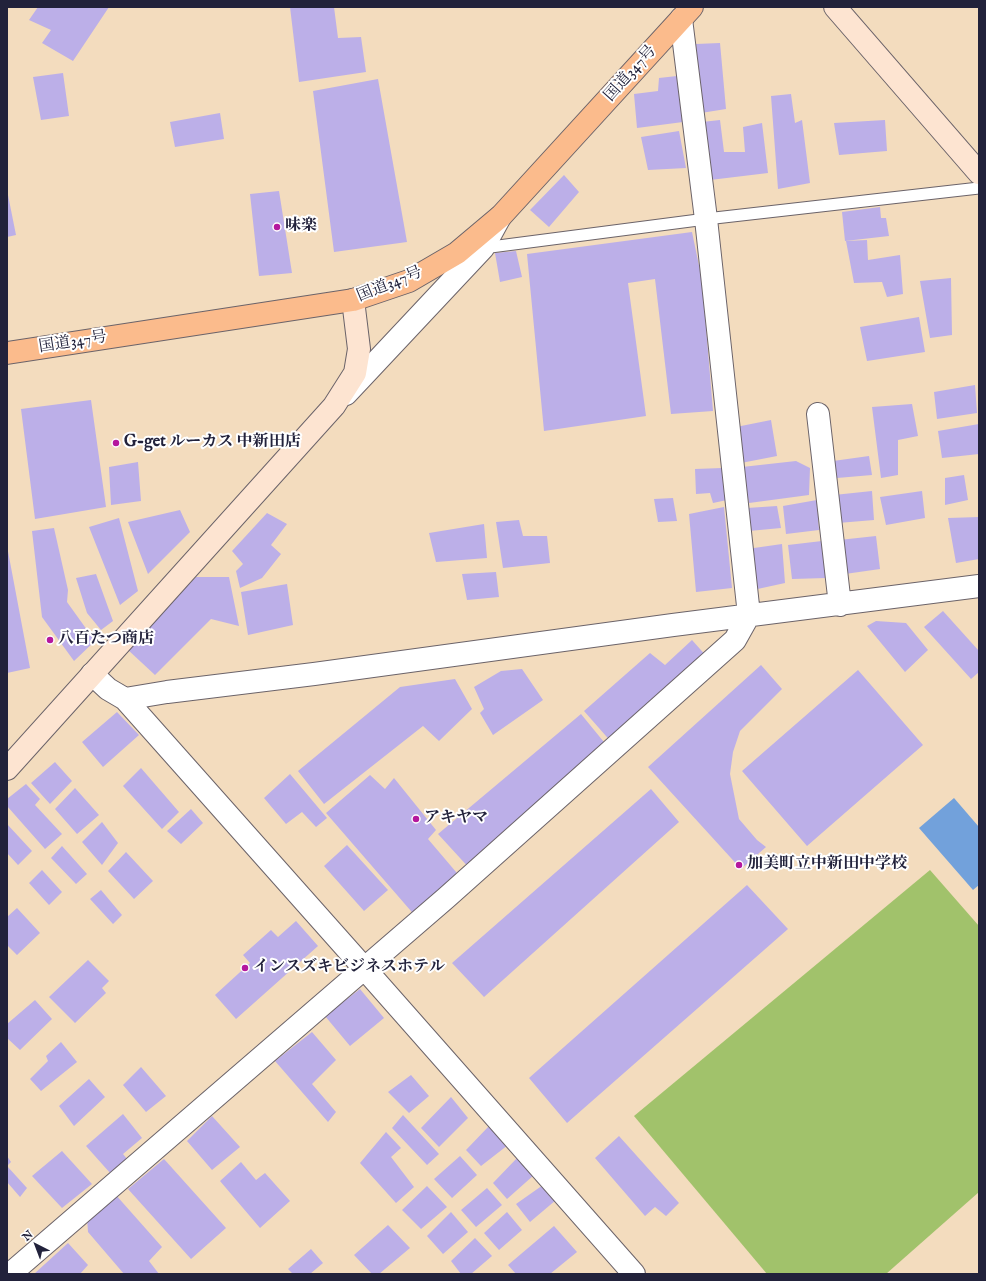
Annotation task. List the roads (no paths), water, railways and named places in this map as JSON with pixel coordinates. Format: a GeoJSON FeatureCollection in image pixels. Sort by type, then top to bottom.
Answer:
{"type":"FeatureCollection","features":[{"type":"Feature","properties":{"kind":"highway","name":"国道347号"},"geometry":{"type":"LineString","coordinates":[[7,353],[353,300],[409,281],[457,252],[501,216],[686,13]]}},
{"type":"Feature","properties":{"kind":"street"},"geometry":{"type":"LineString","coordinates":[[835,7],[979,173]]}},
{"type":"Feature","properties":{"kind":"street"},"geometry":{"type":"LineString","coordinates":[[10,1274],[446,898],[735,640],[749,616],[706,219],[686,13]]}},
{"type":"Feature","properties":{"kind":"street"},"geometry":{"type":"LineString","coordinates":[[7,769],[334,406],[483,248],[501,216]]}},
{"type":"Feature","properties":{"kind":"street"},"geometry":{"type":"LineString","coordinates":[[334,406],[355,373],[359,349],[353,300]]}},
{"type":"Feature","properties":{"kind":"street"},"geometry":{"type":"LineString","coordinates":[[818,414],[840,604]]}},
{"type":"Feature","properties":{"kind":"street"},"geometry":{"type":"LineString","coordinates":[[125,699],[167,692],[979,586]]}},
{"type":"Feature","properties":{"kind":"street"},"geometry":{"type":"LineString","coordinates":[[92,674],[108,689],[125,699],[364,968],[628,1272]]}},
{"type":"Feature","properties":{"kind":"lane"},"geometry":{"type":"LineString","coordinates":[[483,248],[706,219],[979,188]]}},
{"type":"Feature","properties":{"kind":"water"},"geometry":{"type":"Polygon","coordinates":[[[954,798],[979,827],[979,885],[973,890],[919,828],[954,798]]]}},
{"type":"Feature","properties":{"kind":"place","name":"味楽"},"geometry":{"type":"Point","coordinates":[277,227]}},
{"type":"Feature","properties":{"kind":"place","name":"G-get ルーカス 中新田店"},"geometry":{"type":"Point","coordinates":[116,443]}},
{"type":"Feature","properties":{"kind":"place","name":"八百たつ商店"},"geometry":{"type":"Point","coordinates":[50,640]}},
{"type":"Feature","properties":{"kind":"place","name":"アキヤマ"},"geometry":{"type":"Point","coordinates":[416,819]}},
{"type":"Feature","properties":{"kind":"place","name":"加美町立中新田中学校"},"geometry":{"type":"Point","coordinates":[739,865]}},
{"type":"Feature","properties":{"kind":"place","name":"インスズキビジネスホテル"},"geometry":{"type":"Point","coordinates":[245,968]}}]}
